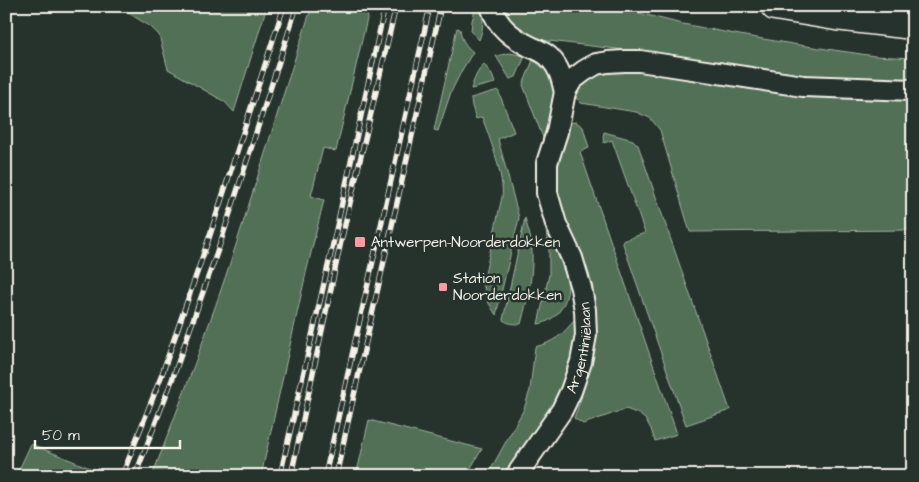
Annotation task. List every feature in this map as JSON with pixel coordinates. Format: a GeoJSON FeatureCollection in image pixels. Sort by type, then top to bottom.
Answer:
{"type":"FeatureCollection","features":[{"type":"Feature","properties":{"kind":"street","name":"Argentiniëlaan"},"geometry":{"type":"LineString","coordinates":[[491,6],[504,30],[550,58],[562,79],[565,92]]}},
{"type":"Feature","properties":{"kind":"street"},"geometry":{"type":"LineString","coordinates":[[775,6],[836,16],[913,25]]}},
{"type":"Feature","properties":{"kind":"street","name":"Argentiniëlaan"},"geometry":{"type":"LineString","coordinates":[[516,476],[562,410],[581,362],[586,335],[585,310],[581,288],[572,258],[556,224],[547,193],[547,163],[557,132],[565,92],[572,80],[596,64],[624,61],[803,86],[913,90]]}},
{"type":"Feature","properties":{"kind":"green space"},"geometry":{"type":"Polygon","coordinates":[[[117,6],[267,6],[234,112],[225,102],[168,69],[159,35],[151,27],[117,6]]]}},
{"type":"Feature","properties":{"kind":"green space"},"geometry":{"type":"Polygon","coordinates":[[[312,6],[370,6],[336,151],[323,148],[311,196],[324,200],[261,476],[152,476],[225,277],[312,6]]]}},
{"type":"Feature","properties":{"kind":"green space"},"geometry":{"type":"Polygon","coordinates":[[[476,6],[482,6],[483,19],[479,40],[471,31],[476,6]]]}},
{"type":"Feature","properties":{"kind":"green space"},"geometry":{"type":"Polygon","coordinates":[[[504,6],[612,6],[678,23],[745,36],[875,56],[913,58],[913,79],[820,77],[651,53],[540,40],[518,27],[510,18],[504,6]]]}},
{"type":"Feature","properties":{"kind":"green space"},"geometry":{"type":"Polygon","coordinates":[[[457,28],[460,29],[464,42],[473,52],[451,92],[438,131],[434,130],[457,28]]]}},
{"type":"Feature","properties":{"kind":"green space"},"geometry":{"type":"Polygon","coordinates":[[[510,53],[525,56],[516,77],[510,79],[496,56],[510,53]]]}},
{"type":"Feature","properties":{"kind":"green space"},"geometry":{"type":"Polygon","coordinates":[[[533,60],[546,71],[550,77],[553,89],[553,103],[545,143],[523,85],[533,60]]]}},
{"type":"Feature","properties":{"kind":"green space"},"geometry":{"type":"Polygon","coordinates":[[[484,64],[495,83],[471,89],[479,70],[484,64]]]}},
{"type":"Feature","properties":{"kind":"green space"},"geometry":{"type":"Polygon","coordinates":[[[627,69],[822,97],[913,98],[913,230],[690,232],[660,130],[650,118],[636,112],[581,103],[576,98],[579,90],[596,74],[627,69]]]}},
{"type":"Feature","properties":{"kind":"green space"},"geometry":{"type":"Polygon","coordinates":[[[498,90],[514,132],[498,139],[519,218],[496,315],[487,300],[483,283],[502,197],[501,179],[496,157],[482,117],[476,119],[471,98],[498,90]]]}},
{"type":"Feature","properties":{"kind":"green space"},"geometry":{"type":"Polygon","coordinates":[[[576,122],[583,127],[589,148],[580,152],[677,434],[655,441],[646,420],[639,414],[626,409],[583,424],[574,418],[590,364],[556,194],[556,176],[568,123],[576,122]]]}},
{"type":"Feature","properties":{"kind":"green space"},"geometry":{"type":"Polygon","coordinates":[[[604,132],[633,140],[638,145],[730,410],[686,425],[622,241],[645,233],[612,140],[604,143],[604,132]]]}},
{"type":"Feature","properties":{"kind":"green space"},"geometry":{"type":"Polygon","coordinates":[[[544,217],[568,282],[568,289],[564,303],[557,314],[551,319],[538,324],[549,275],[549,251],[544,217]]]}},
{"type":"Feature","properties":{"kind":"green space"},"geometry":{"type":"Polygon","coordinates":[[[525,218],[531,241],[531,273],[521,324],[514,324],[503,320],[525,218]]]}},
{"type":"Feature","properties":{"kind":"green space"},"geometry":{"type":"Polygon","coordinates":[[[575,319],[572,358],[561,391],[554,405],[503,476],[487,476],[524,409],[530,390],[535,347],[548,343],[558,337],[575,319]]]}},
{"type":"Feature","properties":{"kind":"green space"},"geometry":{"type":"Polygon","coordinates":[[[369,420],[482,449],[466,476],[356,476],[369,420]]]}},
{"type":"Feature","properties":{"kind":"green space"},"geometry":{"type":"Polygon","coordinates":[[[31,444],[107,475],[16,476],[31,444]]]}},
{"type":"Feature","properties":{"kind":"railway"},"geometry":{"type":"LineString","coordinates":[[122,476],[161,377],[209,238],[284,6]]}},
{"type":"Feature","properties":{"kind":"railway"},"geometry":{"type":"LineString","coordinates":[[135,476],[172,380],[221,241],[297,6]]}},
{"type":"Feature","properties":{"kind":"railway"},"geometry":{"type":"LineString","coordinates":[[280,476],[385,6]]}},
{"type":"Feature","properties":{"kind":"railway"},"geometry":{"type":"LineString","coordinates":[[291,476],[340,246],[396,6]]}},
{"type":"Feature","properties":{"kind":"railway"},"geometry":{"type":"LineString","coordinates":[[325,476],[430,6]]}},
{"type":"Feature","properties":{"kind":"railway"},"geometry":{"type":"LineString","coordinates":[[336,476],[441,6]]}},
{"type":"Feature","properties":{"kind":"place","name":"Antwerpen-Noorderdokken"},"geometry":{"type":"Point","coordinates":[360,242]}},
{"type":"Feature","properties":{"kind":"place","name":"Station Noorderdokken"},"geometry":{"type":"Point","coordinates":[443,287]}}]}
